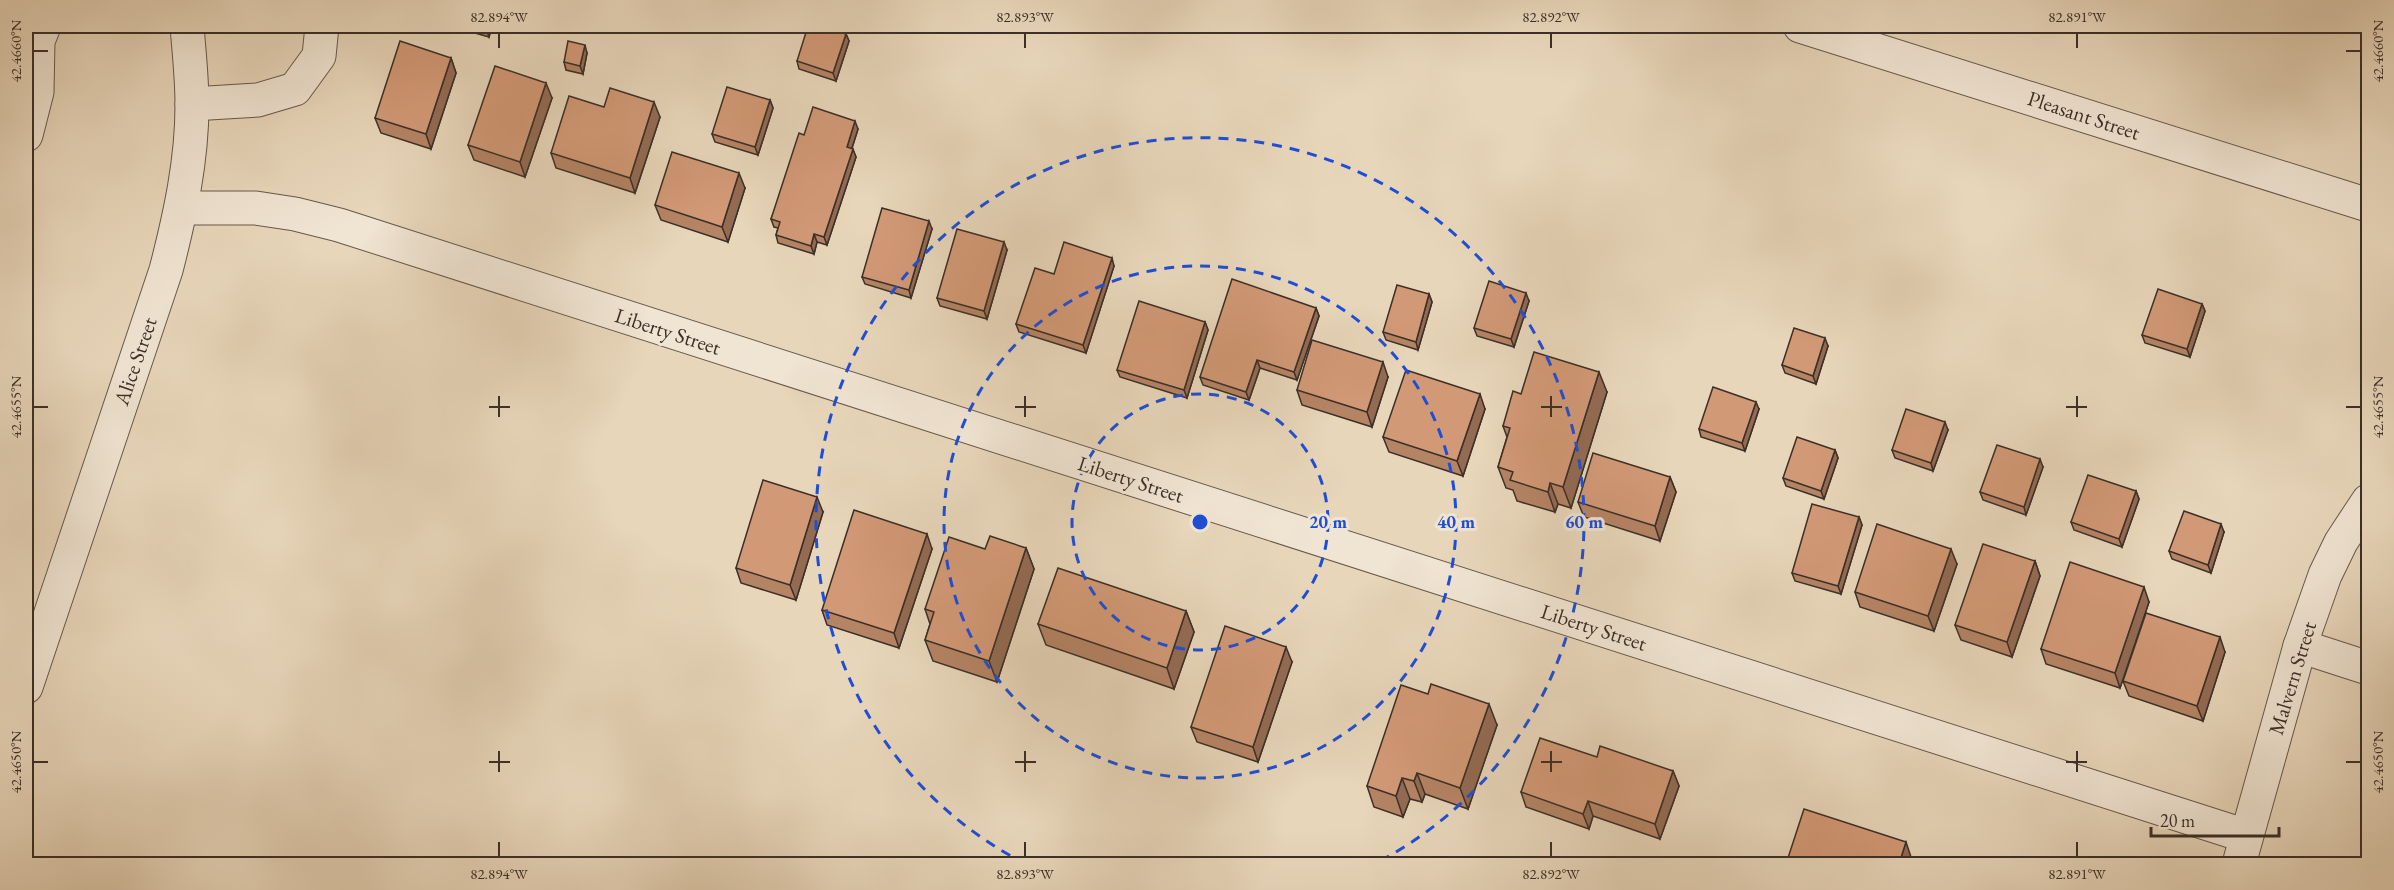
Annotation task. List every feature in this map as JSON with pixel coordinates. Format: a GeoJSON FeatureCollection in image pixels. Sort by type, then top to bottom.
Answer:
{"type":"FeatureCollection","features":[{"type":"Feature","properties":{"kind":"street"},"geometry":{"type":"LineString","coordinates":[[26,135],[37,92],[38,41],[44,26]]}},
{"type":"Feature","properties":{"kind":"street","name":"Alice Street"},"geometry":{"type":"LineString","coordinates":[[26,687],[166,270],[182,208],[192,104],[187,26]]}},
{"type":"Feature","properties":{"kind":"street"},"geometry":{"type":"LineString","coordinates":[[192,104],[258,100],[295,89],[319,56],[322,26]]}},
{"type":"Feature","properties":{"kind":"street","name":"Pleasant Street"},"geometry":{"type":"LineString","coordinates":[[1800,26],[2368,205]]}},
{"type":"Feature","properties":{"kind":"street","name":"Liberty Street"},"geometry":{"type":"LineString","coordinates":[[182,208],[256,208],[339,225],[2243,850]]}},
{"type":"Feature","properties":{"kind":"street","name":"Malvern Street"},"geometry":{"type":"LineString","coordinates":[[2243,850],[2300,646],[2325,575],[2341,542],[2368,501]]}},
{"type":"Feature","properties":{"kind":"street"},"geometry":{"type":"LineString","coordinates":[[2300,646],[2368,668]]}},
{"type":"Feature","properties":{"kind":"building"},"geometry":{"type":"Polygon","coordinates":[[[808,26],[820,26],[846,34],[833,73],[797,61],[808,26]]]}},
{"type":"Feature","properties":{"kind":"building"},"geometry":{"type":"Polygon","coordinates":[[[400,41],[451,58],[426,134],[375,118],[400,41]]]}},
{"type":"Feature","properties":{"kind":"building"},"geometry":{"type":"Polygon","coordinates":[[[568,41],[585,45],[580,66],[564,62],[568,41]]]}},
{"type":"Feature","properties":{"kind":"building"},"geometry":{"type":"Polygon","coordinates":[[[495,66],[546,83],[520,162],[468,145],[495,66]]]}},
{"type":"Feature","properties":{"kind":"building"},"geometry":{"type":"Polygon","coordinates":[[[727,87],[770,100],[755,147],[712,134],[727,87]]]}},
{"type":"Feature","properties":{"kind":"building"},"geometry":{"type":"Polygon","coordinates":[[[610,88],[654,102],[630,178],[551,153],[569,96],[604,107],[610,88]]]}},
{"type":"Feature","properties":{"kind":"building"},"geometry":{"type":"Polygon","coordinates":[[[813,107],[855,121],[847,147],[853,149],[824,237],[814,234],[811,246],[776,235],[780,222],[771,219],[799,133],[804,135],[813,107]]]}},
{"type":"Feature","properties":{"kind":"building"},"geometry":{"type":"Polygon","coordinates":[[[672,152],[739,173],[722,227],[655,205],[672,152]]]}},
{"type":"Feature","properties":{"kind":"building"},"geometry":{"type":"Polygon","coordinates":[[[882,208],[929,221],[909,290],[862,277],[882,208]]]}},
{"type":"Feature","properties":{"kind":"building"},"geometry":{"type":"Polygon","coordinates":[[[957,229],[1004,242],[984,311],[937,298],[957,229]]]}},
{"type":"Feature","properties":{"kind":"building"},"geometry":{"type":"Polygon","coordinates":[[[1064,242],[1112,258],[1083,345],[1016,324],[1035,268],[1054,274],[1064,242]]]}},
{"type":"Feature","properties":{"kind":"building"},"geometry":{"type":"Polygon","coordinates":[[[1232,279],[1316,308],[1294,372],[1257,360],[1246,392],[1200,377],[1232,279]]]}},
{"type":"Feature","properties":{"kind":"building"},"geometry":{"type":"Polygon","coordinates":[[[1489,281],[1526,293],[1511,339],[1474,328],[1489,281]]]}},
{"type":"Feature","properties":{"kind":"building"},"geometry":{"type":"Polygon","coordinates":[[[1397,285],[1429,294],[1416,342],[1383,332],[1397,285]]]}},
{"type":"Feature","properties":{"kind":"building"},"geometry":{"type":"Polygon","coordinates":[[[2158,289],[2202,304],[2187,349],[2142,335],[2158,289]]]}},
{"type":"Feature","properties":{"kind":"building"},"geometry":{"type":"Polygon","coordinates":[[[1139,301],[1205,322],[1184,390],[1117,370],[1139,301]]]}},
{"type":"Feature","properties":{"kind":"building"},"geometry":{"type":"Polygon","coordinates":[[[1794,328],[1825,338],[1813,376],[1782,365],[1794,328]]]}},
{"type":"Feature","properties":{"kind":"building"},"geometry":{"type":"Polygon","coordinates":[[[1312,340],[1383,362],[1367,412],[1297,390],[1312,340]]]}},
{"type":"Feature","properties":{"kind":"building"},"geometry":{"type":"Polygon","coordinates":[[[1534,352],[1599,372],[1563,487],[1550,483],[1548,492],[1510,480],[1513,472],[1498,467],[1510,428],[1503,426],[1513,391],[1521,394],[1534,352]]]}},
{"type":"Feature","properties":{"kind":"building"},"geometry":{"type":"Polygon","coordinates":[[[1406,370],[1480,394],[1457,461],[1383,437],[1406,370]]]}},
{"type":"Feature","properties":{"kind":"building"},"geometry":{"type":"Polygon","coordinates":[[[1713,387],[1756,402],[1742,443],[1699,429],[1713,387]]]}},
{"type":"Feature","properties":{"kind":"building"},"geometry":{"type":"Polygon","coordinates":[[[1906,409],[1945,422],[1931,463],[1892,450],[1906,409]]]}},
{"type":"Feature","properties":{"kind":"building"},"geometry":{"type":"Polygon","coordinates":[[[1797,437],[1835,450],[1821,491],[1783,478],[1797,437]]]}},
{"type":"Feature","properties":{"kind":"building"},"geometry":{"type":"Polygon","coordinates":[[[1997,445],[2040,459],[2024,507],[1980,492],[1997,445]]]}},
{"type":"Feature","properties":{"kind":"building"},"geometry":{"type":"Polygon","coordinates":[[[1593,453],[1670,477],[1655,526],[1578,502],[1593,453]]]}},
{"type":"Feature","properties":{"kind":"building"},"geometry":{"type":"Polygon","coordinates":[[[2088,475],[2136,491],[2119,539],[2071,522],[2088,475]]]}},
{"type":"Feature","properties":{"kind":"building"},"geometry":{"type":"Polygon","coordinates":[[[763,480],[817,497],[790,585],[736,568],[763,480]]]}},
{"type":"Feature","properties":{"kind":"building"},"geometry":{"type":"Polygon","coordinates":[[[1812,504],[1859,517],[1838,586],[1792,573],[1812,504]]]}},
{"type":"Feature","properties":{"kind":"building"},"geometry":{"type":"Polygon","coordinates":[[[854,510],[927,534],[894,633],[822,610],[854,510]]]}},
{"type":"Feature","properties":{"kind":"building"},"geometry":{"type":"Polygon","coordinates":[[[2184,511],[2221,524],[2208,565],[2169,551],[2184,511]]]}},
{"type":"Feature","properties":{"kind":"building"},"geometry":{"type":"Polygon","coordinates":[[[1877,524],[1951,549],[1928,616],[1855,592],[1877,524]]]}},
{"type":"Feature","properties":{"kind":"building"},"geometry":{"type":"Polygon","coordinates":[[[990,536],[1026,548],[989,661],[925,640],[934,612],[925,609],[949,537],[985,549],[990,536]]]}},
{"type":"Feature","properties":{"kind":"building"},"geometry":{"type":"Polygon","coordinates":[[[1983,544],[2035,561],[2007,642],[1955,625],[1983,544]]]}},
{"type":"Feature","properties":{"kind":"building"},"geometry":{"type":"Polygon","coordinates":[[[2070,562],[2144,587],[2115,673],[2041,649],[2070,562]]]}},
{"type":"Feature","properties":{"kind":"building"},"geometry":{"type":"Polygon","coordinates":[[[1058,568],[1186,611],[1167,668],[1038,624],[1058,568]]]}},
{"type":"Feature","properties":{"kind":"building"},"geometry":{"type":"Polygon","coordinates":[[[2146,613],[2220,637],[2197,706],[2123,681],[2146,613]]]}},
{"type":"Feature","properties":{"kind":"building"},"geometry":{"type":"Polygon","coordinates":[[[1225,626],[1286,647],[1253,747],[1191,727],[1225,626]]]}},
{"type":"Feature","properties":{"kind":"building"},"geometry":{"type":"Polygon","coordinates":[[[1431,684],[1489,704],[1460,788],[1417,773],[1414,781],[1402,778],[1396,796],[1367,786],[1401,685],[1428,694],[1431,684]]]}},
{"type":"Feature","properties":{"kind":"building"},"geometry":{"type":"Polygon","coordinates":[[[1540,738],[1597,757],[1600,746],[1673,771],[1655,824],[1588,801],[1583,814],[1521,792],[1540,738]]]}},
{"type":"Feature","properties":{"kind":"building"},"geometry":{"type":"Polygon","coordinates":[[[1804,809],[1906,842],[1899,864],[1786,864],[1804,809]]]}}]}
